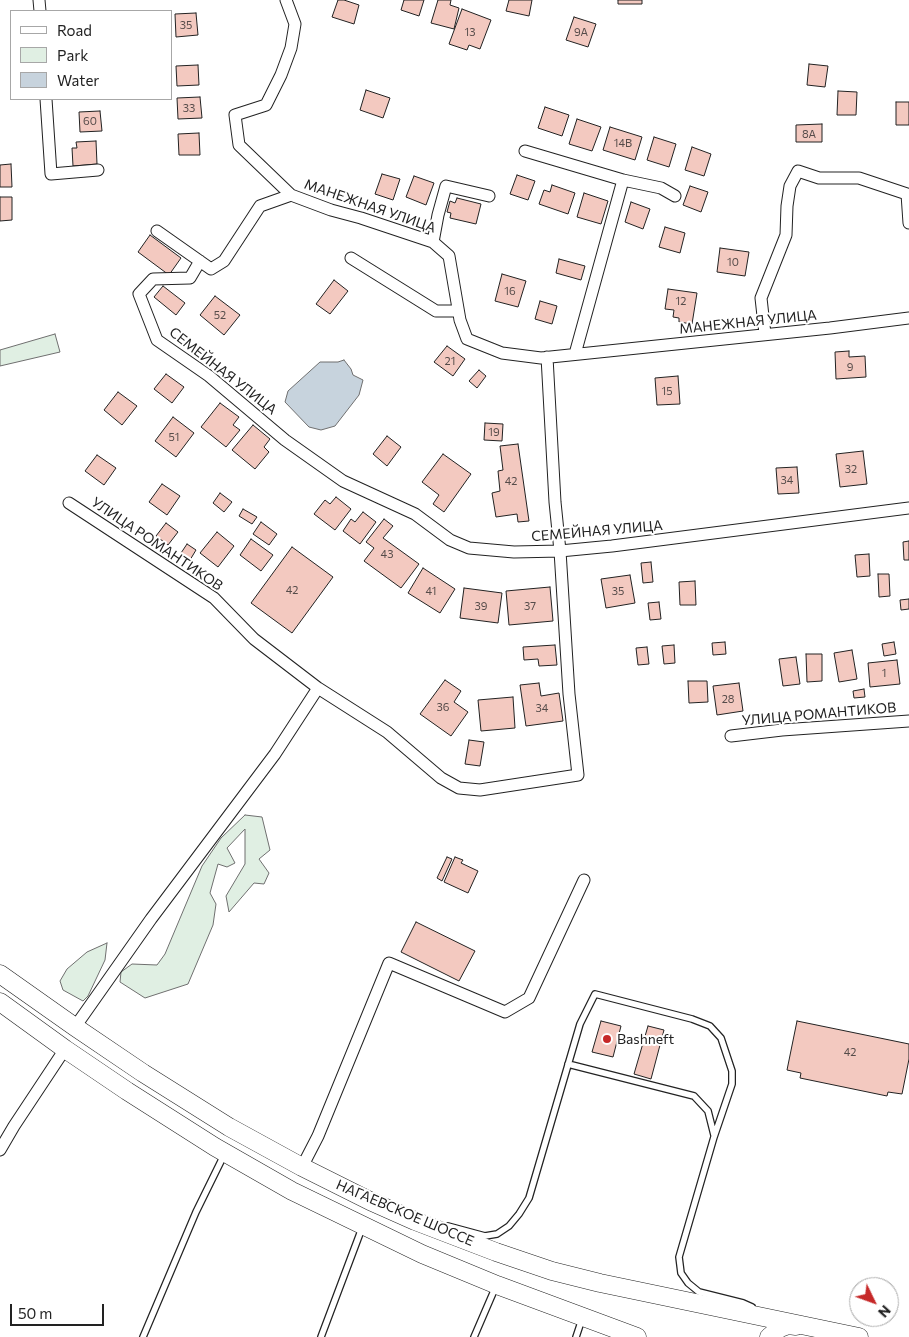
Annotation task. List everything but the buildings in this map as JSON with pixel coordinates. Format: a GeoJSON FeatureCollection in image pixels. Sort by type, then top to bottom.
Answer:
{"type":"FeatureCollection","features":[{"type":"Feature","properties":{"kind":"main road","name":"НАГАЕВСКОЕ ШОССЕ"},"geometry":{"type":"LineString","coordinates":[[0,974],[75,1027],[230,1127],[302,1167],[370,1201],[496,1252],[552,1271],[600,1283],[859,1337]]}},
{"type":"Feature","properties":{"kind":"main road","name":"НАГАЕВСКОЕ ШОССЕ"},"geometry":{"type":"LineString","coordinates":[[0,1002],[65,1049],[225,1153],[292,1192],[422,1254],[497,1285],[637,1337]]}},
{"type":"Feature","properties":{"kind":"main road"},"geometry":{"type":"LineString","coordinates":[[769,1337],[780,1328],[788,1325],[812,1326]]}},
{"type":"Feature","properties":{"kind":"street","name":"МАНЕЖНАЯ УЛИЦА"},"geometry":{"type":"LineString","coordinates":[[286,0],[295,24],[291,48],[281,75],[266,105],[235,115],[239,145],[291,195],[330,210],[361,218],[433,242],[449,256],[458,311],[467,339],[502,353],[541,358],[650,348],[909,318]]}},
{"type":"Feature","properties":{"kind":"street"},"geometry":{"type":"LineString","coordinates":[[46,100],[51,174],[98,170]]}},
{"type":"Feature","properties":{"kind":"street"},"geometry":{"type":"LineString","coordinates":[[525,151],[623,180],[660,188],[675,196]]}},
{"type":"Feature","properties":{"kind":"street"},"geometry":{"type":"LineString","coordinates":[[765,334],[761,298],[786,235],[790,186],[798,171],[819,178],[860,178],[908,193],[909,223]]}},
{"type":"Feature","properties":{"kind":"street"},"geometry":{"type":"LineString","coordinates":[[575,354],[623,180]]}},
{"type":"Feature","properties":{"kind":"street"},"geometry":{"type":"LineString","coordinates":[[433,242],[446,186],[489,196]]}},
{"type":"Feature","properties":{"kind":"street"},"geometry":{"type":"LineString","coordinates":[[157,231],[210,269],[224,261],[260,206],[291,195]]}},
{"type":"Feature","properties":{"kind":"street"},"geometry":{"type":"LineString","coordinates":[[351,258],[436,311],[458,311]]}},
{"type":"Feature","properties":{"kind":"street","name":"СЕМЕЙНАЯ УЛИЦА"},"geometry":{"type":"LineString","coordinates":[[200,261],[190,278],[153,279],[139,294],[157,340],[209,376],[285,440],[342,481],[415,514],[450,540],[469,548],[514,552],[560,551],[695,537],[909,508]]}},
{"type":"Feature","properties":{"kind":"street"},"geometry":{"type":"LineString","coordinates":[[547,357],[560,551]]}},
{"type":"Feature","properties":{"kind":"street","name":"УЛИЦА РОМАНТИКОВ"},"geometry":{"type":"LineString","coordinates":[[69,503],[214,598],[254,639],[318,688],[387,732],[441,778],[459,788],[480,790],[578,775],[569,694],[560,551]]}},
{"type":"Feature","properties":{"kind":"street"},"geometry":{"type":"LineString","coordinates":[[75,1027],[151,919],[274,754],[318,688]]}},
{"type":"Feature","properties":{"kind":"street","name":"УЛИЦА РОМАНТИКОВ"},"geometry":{"type":"LineString","coordinates":[[731,736],[782,730],[909,721]]}},
{"type":"Feature","properties":{"kind":"street"},"geometry":{"type":"LineString","coordinates":[[302,1167],[318,1136],[389,963],[505,1012],[529,998],[584,880]]}},
{"type":"Feature","properties":{"kind":"street"},"geometry":{"type":"LineString","coordinates":[[0,1150],[65,1049]]}},
{"type":"Feature","properties":{"kind":"lane"},"geometry":{"type":"LineString","coordinates":[[415,1220],[458,1227],[485,1236],[497,1234],[509,1226],[519,1214],[528,1198],[580,1024],[595,994],[692,1019],[710,1026],[721,1038],[732,1070],[732,1084],[714,1137],[679,1257],[682,1273],[688,1283],[699,1292],[743,1303],[774,1318]]}},
{"type":"Feature","properties":{"kind":"lane"},"geometry":{"type":"LineString","coordinates":[[568,1064],[694,1096],[708,1111],[714,1137]]}},
{"type":"Feature","properties":{"kind":"lane"},"geometry":{"type":"LineString","coordinates":[[143,1337],[196,1212],[225,1153]]}},
{"type":"Feature","properties":{"kind":"lane"},"geometry":{"type":"LineString","coordinates":[[321,1337],[363,1226]]}},
{"type":"Feature","properties":{"kind":"lane"},"geometry":{"type":"LineString","coordinates":[[474,1337],[497,1285]]}},
{"type":"Feature","properties":{"kind":"lane"},"geometry":{"type":"LineString","coordinates":[[576,1337],[582,1317]]}},
{"type":"Feature","properties":{"kind":"green space"},"geometry":{"type":"Polygon","coordinates":[[[55,334],[60,352],[0,366],[0,350],[55,334]]]}},
{"type":"Feature","properties":{"kind":"green space"},"geometry":{"type":"Polygon","coordinates":[[[245,815],[262,817],[270,850],[259,859],[269,873],[264,884],[254,883],[229,912],[226,896],[245,864],[245,829],[227,848],[235,863],[227,867],[218,864],[210,893],[216,904],[213,925],[188,984],[145,998],[120,982],[121,972],[132,964],[157,965],[165,954],[202,866],[221,838],[245,815]]]}},
{"type":"Feature","properties":{"kind":"green space"},"geometry":{"type":"Polygon","coordinates":[[[107,943],[105,960],[88,996],[83,1001],[63,990],[60,981],[67,969],[87,952],[107,943]]]}},
{"type":"Feature","properties":{"kind":"water"},"geometry":{"type":"Polygon","coordinates":[[[344,360],[353,375],[363,380],[359,395],[335,426],[321,430],[309,427],[285,402],[288,391],[320,362],[344,360]]]}},
{"type":"Feature","properties":{"kind":"place","name":"Bashneft"},"geometry":{"type":"Point","coordinates":[607,1039]}}]}
